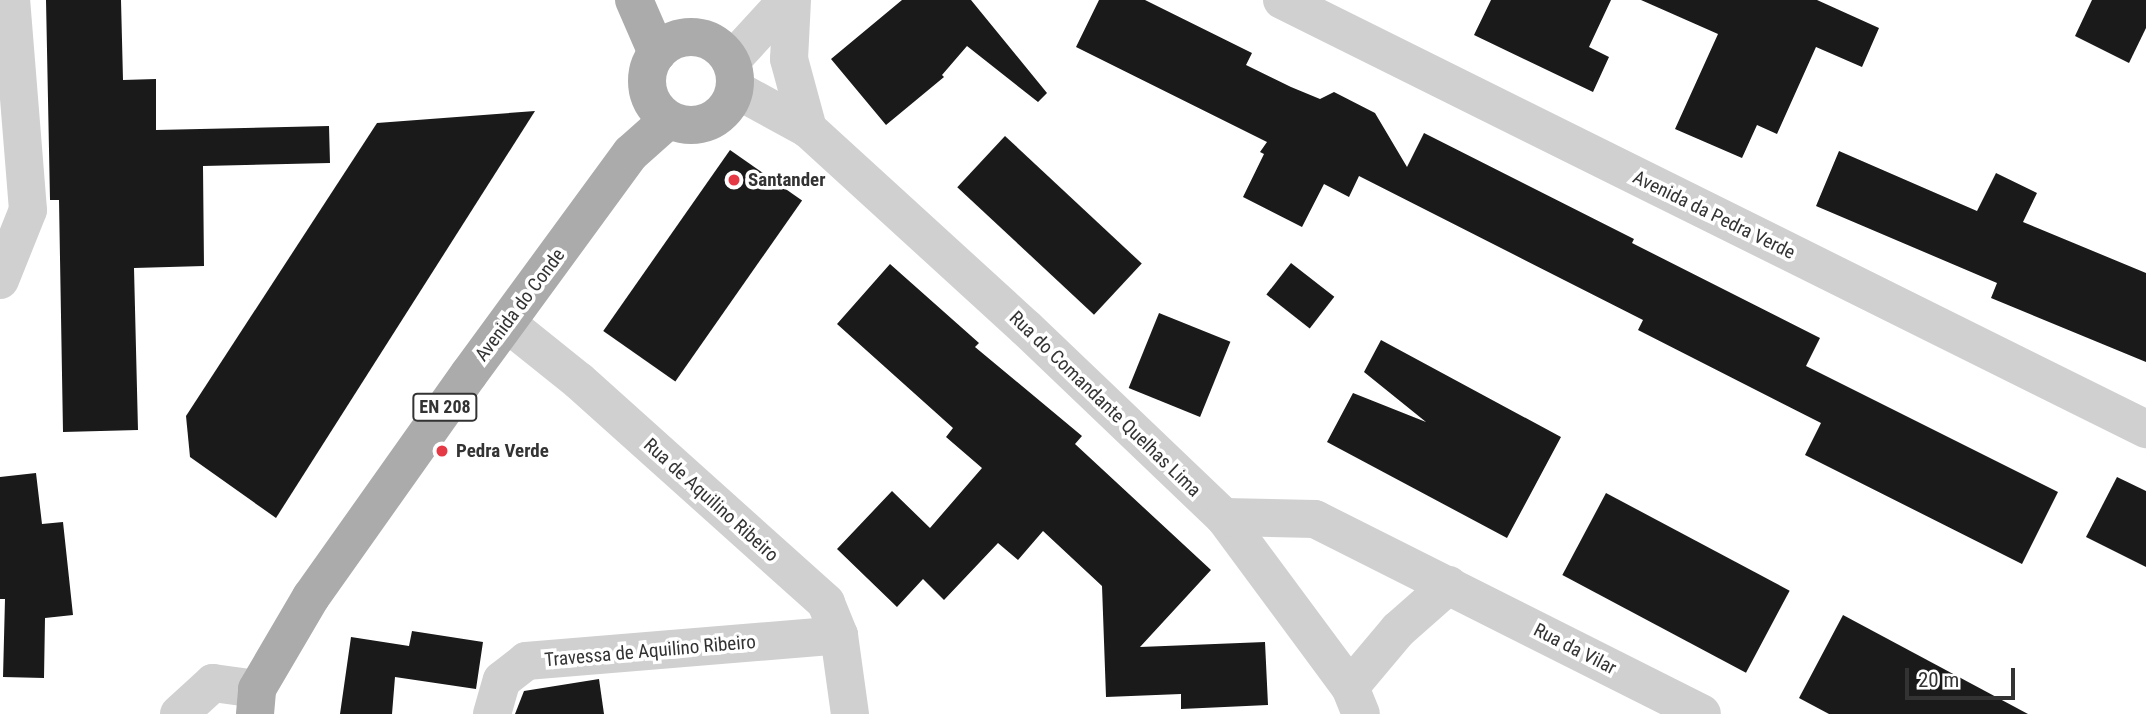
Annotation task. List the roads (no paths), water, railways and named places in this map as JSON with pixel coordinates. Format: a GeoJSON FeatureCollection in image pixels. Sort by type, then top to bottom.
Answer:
{"type":"FeatureCollection","features":[{"type":"Feature","properties":{"kind":"main road"},"geometry":{"type":"LineString","coordinates":[[634,0],[657,53]]}},
{"type":"Feature","properties":{"kind":"main road"},"geometry":{"type":"LineString","coordinates":[[698,37],[712,42],[733,75],[731,104],[710,122],[682,125],[668,120],[657,110],[648,89],[650,66],[657,53],[669,43],[698,37]]}},
{"type":"Feature","properties":{"kind":"main road","name":"Avenida do Conde"},"geometry":{"type":"LineString","coordinates":[[256,702],[311,597],[469,374],[631,153],[668,120]]}},
{"type":"Feature","properties":{"kind":"street"},"geometry":{"type":"LineString","coordinates":[[0,280],[28,210],[11,0]]}},
{"type":"Feature","properties":{"kind":"street"},"geometry":{"type":"LineString","coordinates":[[733,75],[790,0]]}},
{"type":"Feature","properties":{"kind":"street"},"geometry":{"type":"LineString","coordinates":[[790,0],[789,59],[808,129]]}},
{"type":"Feature","properties":{"kind":"street","name":"Avenida da Pedra Verde"},"geometry":{"type":"LineString","coordinates":[[1282,0],[2146,429]]}},
{"type":"Feature","properties":{"kind":"street","name":"Rua do Comandante Quelhas Lima"},"geometry":{"type":"LineString","coordinates":[[733,75],[808,129],[1027,328],[1224,517],[1355,701]]}},
{"type":"Feature","properties":{"kind":"street","name":"Rua de Aquilino Ribeiro"},"geometry":{"type":"LineString","coordinates":[[508,324],[579,381],[826,603],[839,635],[850,714]]}},
{"type":"Feature","properties":{"kind":"street","name":"Rua da Vilar"},"geometry":{"type":"LineString","coordinates":[[1224,517],[1315,519],[1702,714]]}},
{"type":"Feature","properties":{"kind":"street"},"geometry":{"type":"LineString","coordinates":[[1355,701],[1398,630],[1449,585]]}},
{"type":"Feature","properties":{"kind":"street","name":"Travessa de Aquilino Ribeiro"},"geometry":{"type":"LineString","coordinates":[[492,714],[502,680],[526,661],[839,635]]}},
{"type":"Feature","properties":{"kind":"street"},"geometry":{"type":"LineString","coordinates":[[179,714],[214,683],[256,702]]}},
{"type":"Feature","properties":{"kind":"place","name":"Santander"},"geometry":{"type":"Point","coordinates":[734,180]}},
{"type":"Feature","properties":{"kind":"place","name":"Pedra Verde"},"geometry":{"type":"Point","coordinates":[442,451]}}]}
